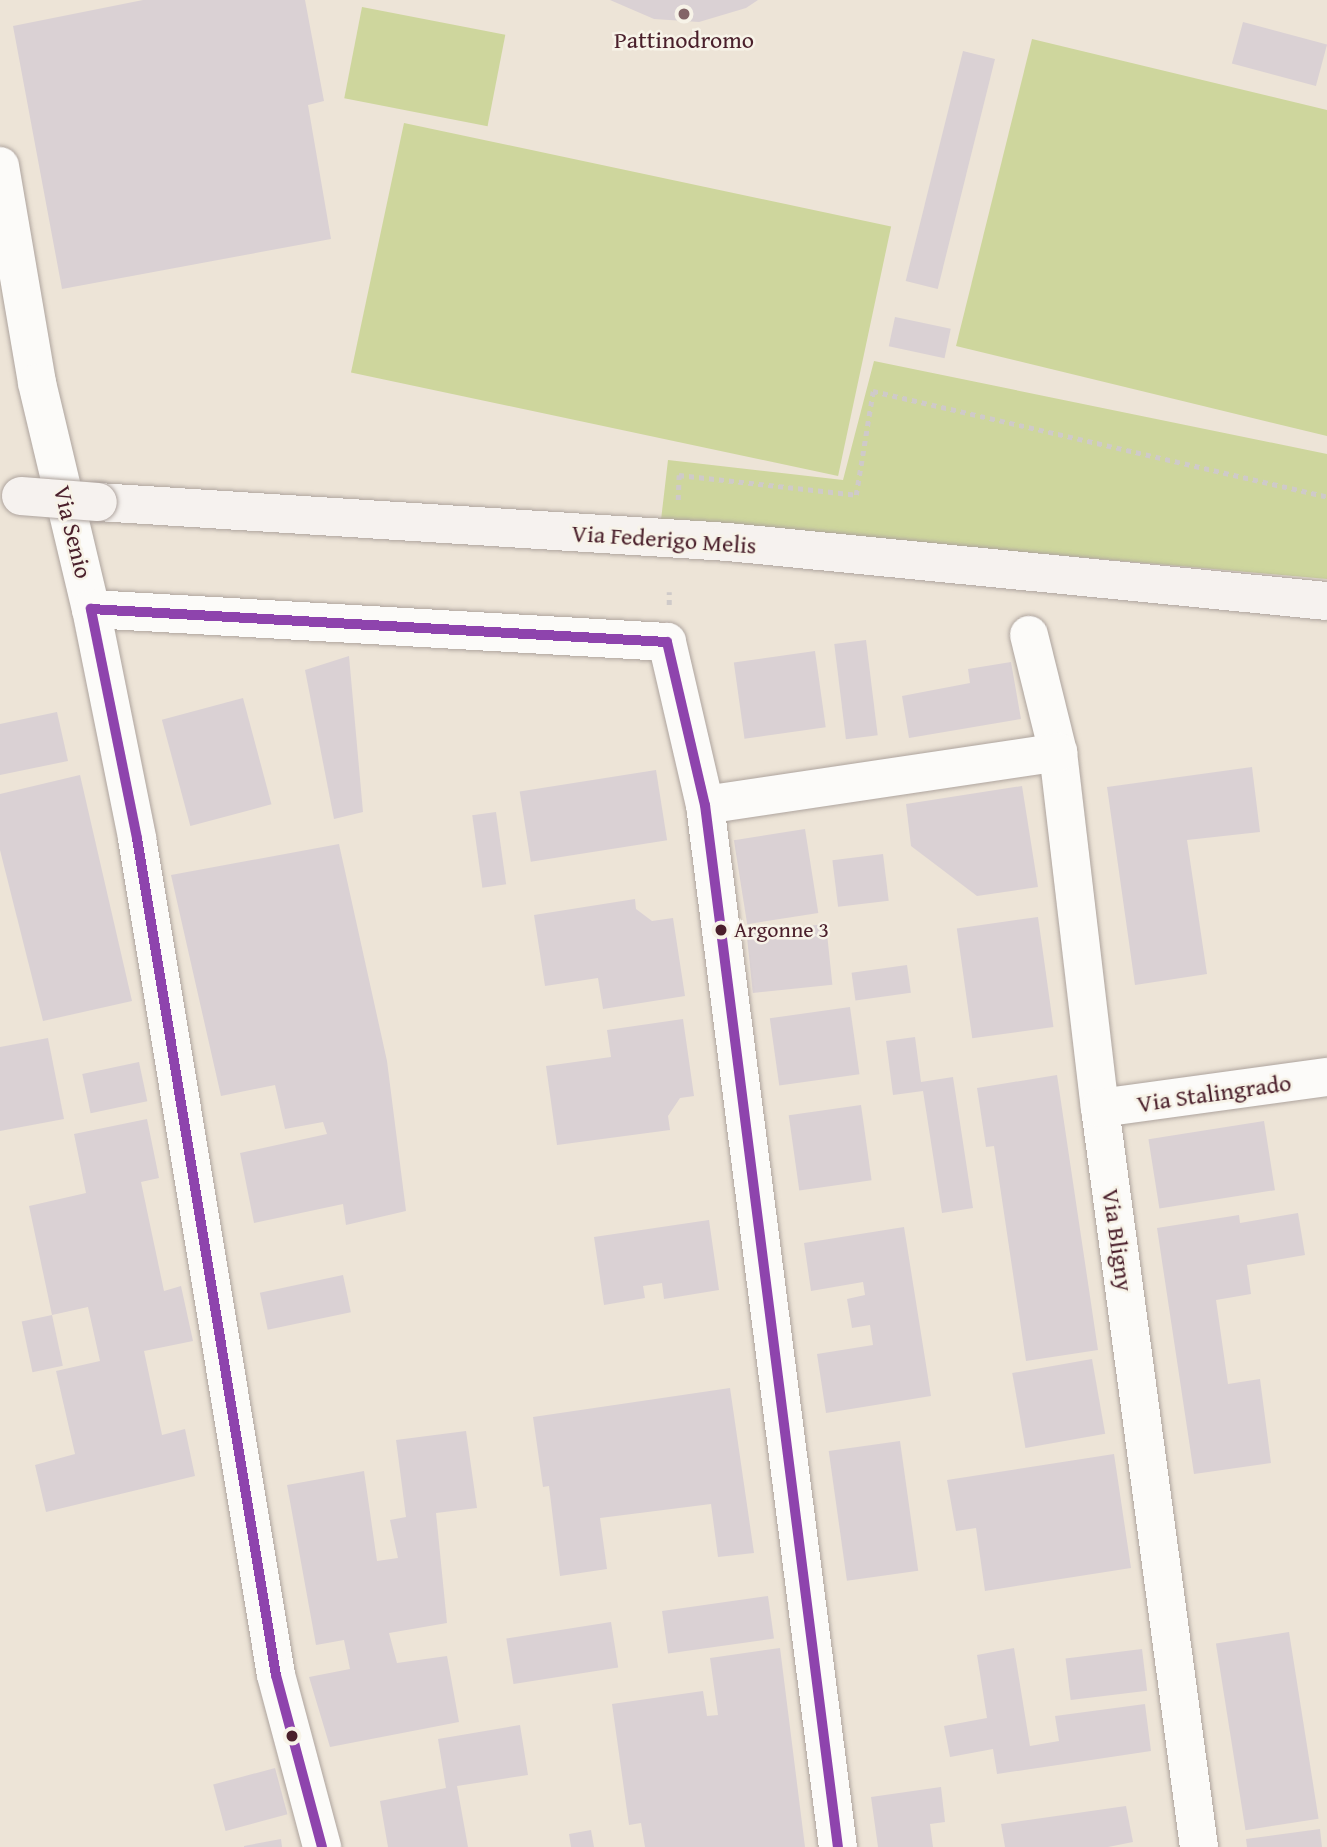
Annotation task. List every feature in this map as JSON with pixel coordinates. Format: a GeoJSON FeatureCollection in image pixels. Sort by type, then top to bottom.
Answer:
{"type":"FeatureCollection","features":[{"type":"Feature","properties":{"kind":"main road","name":"Via Federigo Melis"},"geometry":{"type":"LineString","coordinates":[[10,495],[728,542],[1327,601]]}},
{"type":"Feature","properties":{"kind":"street","name":"Via Senio"},"geometry":{"type":"LineString","coordinates":[[0,166],[37,383],[91,609],[137,838],[276,1675],[322,1847]]}},
{"type":"Feature","properties":{"kind":"street"},"geometry":{"type":"LineString","coordinates":[[91,609],[667,642],[705,805],[838,1847]]}},
{"type":"Feature","properties":{"kind":"street","name":"Via Bligny"},"geometry":{"type":"LineString","coordinates":[[1029,635],[1058,752],[1100,1108],[1199,1847]]}},
{"type":"Feature","properties":{"kind":"street"},"geometry":{"type":"LineString","coordinates":[[705,805],[1058,752]]}},
{"type":"Feature","properties":{"kind":"street","name":"Via Stalingrado"},"geometry":{"type":"LineString","coordinates":[[1100,1108],[1327,1077]]}},
{"type":"Feature","properties":{"kind":"path"},"geometry":{"type":"LineString","coordinates":[[678,500],[679,475],[856,495],[873,391],[1327,497]]}},
{"type":"Feature","properties":{"kind":"green space"},"geometry":{"type":"Polygon","coordinates":[[[362,7],[505,35],[488,126],[344,98],[362,7]]]}},
{"type":"Feature","properties":{"kind":"green space"},"geometry":{"type":"Polygon","coordinates":[[[1032,39],[1327,110],[1327,436],[956,346],[1032,39]]]}},
{"type":"Feature","properties":{"kind":"green space"},"geometry":{"type":"Polygon","coordinates":[[[404,123],[891,227],[838,476],[351,372],[404,123]]]}},
{"type":"Feature","properties":{"kind":"green space"},"geometry":{"type":"Polygon","coordinates":[[[874,361],[1327,454],[1327,579],[661,520],[668,460],[843,480],[874,361]]]}},
{"type":"Feature","properties":{"kind":"building"},"geometry":{"type":"Polygon","coordinates":[[[143,0],[305,0],[324,101],[308,105],[331,239],[62,289],[13,26],[143,0]]]}},
{"type":"Feature","properties":{"kind":"building","name":"Pattinodromo"},"geometry":{"type":"Polygon","coordinates":[[[610,0],[758,0],[746,8],[699,22],[654,19],[610,0]]]}},
{"type":"Feature","properties":{"kind":"building"},"geometry":{"type":"Polygon","coordinates":[[[1243,22],[1327,45],[1316,86],[1232,64],[1243,22]]]}},
{"type":"Feature","properties":{"kind":"building"},"geometry":{"type":"Polygon","coordinates":[[[963,51],[995,59],[938,289],[906,281],[963,51]]]}},
{"type":"Feature","properties":{"kind":"building"},"geometry":{"type":"Polygon","coordinates":[[[895,317],[951,329],[945,358],[889,346],[895,317]]]}},
{"type":"Feature","properties":{"kind":"building"},"geometry":{"type":"Polygon","coordinates":[[[866,640],[878,735],[846,739],[834,644],[866,640]]]}},
{"type":"Feature","properties":{"kind":"building"},"geometry":{"type":"Polygon","coordinates":[[[815,651],[826,727],[745,739],[734,662],[815,651]]]}},
{"type":"Feature","properties":{"kind":"building"},"geometry":{"type":"Polygon","coordinates":[[[349,656],[363,812],[334,819],[305,670],[349,656]]]}},
{"type":"Feature","properties":{"kind":"building"},"geometry":{"type":"Polygon","coordinates":[[[1011,662],[1021,719],[909,738],[902,696],[970,683],[968,669],[1011,662]]]}},
{"type":"Feature","properties":{"kind":"building"},"geometry":{"type":"Polygon","coordinates":[[[243,698],[271,804],[190,826],[162,720],[243,698]]]}},
{"type":"Feature","properties":{"kind":"building"},"geometry":{"type":"Polygon","coordinates":[[[57,712],[68,761],[0,775],[0,724],[57,712]]]}},
{"type":"Feature","properties":{"kind":"building"},"geometry":{"type":"Polygon","coordinates":[[[1252,767],[1260,832],[1187,840],[1207,974],[1135,985],[1107,787],[1252,767]]]}},
{"type":"Feature","properties":{"kind":"building"},"geometry":{"type":"Polygon","coordinates":[[[656,770],[667,840],[531,862],[520,792],[656,770]]]}},
{"type":"Feature","properties":{"kind":"building"},"geometry":{"type":"Polygon","coordinates":[[[80,775],[132,1001],[43,1021],[0,850],[0,794],[80,775]]]}},
{"type":"Feature","properties":{"kind":"building"},"geometry":{"type":"Polygon","coordinates":[[[1022,786],[1038,887],[977,896],[911,846],[906,804],[1022,786]]]}},
{"type":"Feature","properties":{"kind":"building"},"geometry":{"type":"Polygon","coordinates":[[[496,812],[506,884],[482,888],[472,815],[496,812]]]}},
{"type":"Feature","properties":{"kind":"building"},"geometry":{"type":"Polygon","coordinates":[[[805,829],[818,913],[747,924],[734,840],[805,829]]]}},
{"type":"Feature","properties":{"kind":"building"},"geometry":{"type":"Polygon","coordinates":[[[339,844],[387,1061],[406,1211],[346,1225],[343,1204],[254,1223],[240,1153],[327,1134],[323,1122],[285,1129],[275,1085],[221,1096],[171,875],[339,844]]]}},
{"type":"Feature","properties":{"kind":"building"},"geometry":{"type":"Polygon","coordinates":[[[883,854],[889,901],[838,907],[832,860],[883,854]]]}},
{"type":"Feature","properties":{"kind":"building"},"geometry":{"type":"Polygon","coordinates":[[[635,899],[636,909],[652,921],[673,918],[685,996],[603,1009],[598,978],[545,986],[534,915],[635,899]]]}},
{"type":"Feature","properties":{"kind":"building"},"geometry":{"type":"Polygon","coordinates":[[[1038,917],[1053,1027],[972,1038],[957,928],[1038,917]]]}},
{"type":"Feature","properties":{"kind":"building"},"geometry":{"type":"Polygon","coordinates":[[[826,924],[832,985],[753,993],[746,932],[826,924]]]}},
{"type":"Feature","properties":{"kind":"building"},"geometry":{"type":"Polygon","coordinates":[[[907,965],[911,993],[855,1001],[852,973],[907,965]]]}},
{"type":"Feature","properties":{"kind":"building"},"geometry":{"type":"Polygon","coordinates":[[[850,1007],[859,1074],[779,1086],[770,1018],[850,1007]]]}},
{"type":"Feature","properties":{"kind":"building"},"geometry":{"type":"Polygon","coordinates":[[[683,1019],[694,1096],[680,1098],[668,1116],[670,1130],[557,1145],[546,1066],[611,1057],[607,1030],[683,1019]]]}},
{"type":"Feature","properties":{"kind":"building"},"geometry":{"type":"Polygon","coordinates":[[[915,1037],[921,1082],[953,1077],[973,1208],[942,1213],[923,1091],[893,1095],[886,1041],[915,1037]]]}},
{"type":"Feature","properties":{"kind":"building"},"geometry":{"type":"Polygon","coordinates":[[[48,1038],[64,1119],[0,1131],[0,1047],[48,1038]]]}},
{"type":"Feature","properties":{"kind":"building"},"geometry":{"type":"Polygon","coordinates":[[[139,1062],[147,1101],[91,1113],[82,1074],[139,1062]]]}},
{"type":"Feature","properties":{"kind":"building"},"geometry":{"type":"Polygon","coordinates":[[[1057,1075],[1098,1350],[1026,1361],[994,1146],[986,1147],[977,1088],[1057,1075]]]}},
{"type":"Feature","properties":{"kind":"building"},"geometry":{"type":"Polygon","coordinates":[[[861,1105],[872,1180],[799,1190],[789,1115],[861,1105]]]}},
{"type":"Feature","properties":{"kind":"building"},"geometry":{"type":"Polygon","coordinates":[[[147,1119],[159,1178],[141,1182],[164,1291],[181,1286],[193,1341],[144,1351],[162,1435],[185,1429],[195,1476],[46,1512],[35,1465],[75,1454],[56,1371],[100,1361],[88,1307],[52,1315],[29,1206],[86,1193],[74,1134],[147,1119]]]}},
{"type":"Feature","properties":{"kind":"building"},"geometry":{"type":"Polygon","coordinates":[[[1264,1121],[1275,1190],[1159,1208],[1148,1139],[1264,1121]]]}},
{"type":"Feature","properties":{"kind":"building"},"geometry":{"type":"Polygon","coordinates":[[[1298,1213],[1305,1255],[1247,1265],[1251,1294],[1216,1300],[1228,1384],[1260,1379],[1271,1463],[1194,1474],[1157,1228],[1239,1215],[1240,1223],[1298,1213]]]}},
{"type":"Feature","properties":{"kind":"building"},"geometry":{"type":"Polygon","coordinates":[[[709,1220],[719,1290],[664,1299],[662,1283],[643,1286],[645,1298],[604,1305],[594,1237],[709,1220]]]}},
{"type":"Feature","properties":{"kind":"building"},"geometry":{"type":"Polygon","coordinates":[[[904,1227],[931,1396],[826,1413],[817,1354],[873,1345],[870,1325],[852,1328],[847,1299],[865,1295],[863,1282],[811,1291],[804,1243],[904,1227]]]}},
{"type":"Feature","properties":{"kind":"building"},"geometry":{"type":"Polygon","coordinates":[[[343,1275],[351,1312],[268,1330],[260,1293],[343,1275]]]}},
{"type":"Feature","properties":{"kind":"building"},"geometry":{"type":"Polygon","coordinates":[[[52,1315],[63,1366],[32,1372],[22,1321],[52,1315]]]}},
{"type":"Feature","properties":{"kind":"building"},"geometry":{"type":"Polygon","coordinates":[[[1092,1359],[1105,1434],[1025,1448],[1012,1373],[1092,1359]]]}},
{"type":"Feature","properties":{"kind":"building"},"geometry":{"type":"Polygon","coordinates":[[[730,1388],[754,1553],[718,1557],[711,1504],[600,1518],[607,1569],[560,1576],[549,1486],[543,1487],[533,1417],[730,1388]]]}},
{"type":"Feature","properties":{"kind":"building"},"geometry":{"type":"Polygon","coordinates":[[[466,1431],[477,1508],[436,1513],[447,1623],[389,1633],[397,1663],[447,1656],[459,1722],[330,1747],[309,1677],[350,1669],[344,1640],[316,1645],[287,1485],[364,1471],[377,1561],[398,1558],[390,1520],[406,1517],[396,1440],[466,1431]]]}},
{"type":"Feature","properties":{"kind":"building"},"geometry":{"type":"Polygon","coordinates":[[[900,1441],[918,1571],[847,1581],[829,1451],[900,1441]]]}},
{"type":"Feature","properties":{"kind":"building"},"geometry":{"type":"Polygon","coordinates":[[[1114,1454],[1131,1568],[985,1591],[976,1528],[956,1531],[947,1480],[1114,1454]]]}},
{"type":"Feature","properties":{"kind":"building"},"geometry":{"type":"Polygon","coordinates":[[[768,1596],[774,1639],[668,1653],[662,1611],[768,1596]]]}},
{"type":"Feature","properties":{"kind":"building"},"geometry":{"type":"Polygon","coordinates":[[[611,1622],[618,1667],[514,1684],[506,1639],[611,1622]]]}},
{"type":"Feature","properties":{"kind":"building"},"geometry":{"type":"Polygon","coordinates":[[[1289,1632],[1319,1819],[1245,1830],[1216,1644],[1289,1632]]]}},
{"type":"Feature","properties":{"kind":"building"},"geometry":{"type":"Polygon","coordinates":[[[780,1648],[805,1847],[645,1847],[641,1823],[629,1825],[612,1704],[703,1691],[707,1716],[718,1715],[710,1658],[780,1648]]]}},
{"type":"Feature","properties":{"kind":"building"},"geometry":{"type":"Polygon","coordinates":[[[1014,1648],[1030,1746],[1059,1741],[1055,1716],[1145,1704],[1151,1751],[997,1774],[993,1749],[950,1757],[944,1726],[987,1718],[977,1655],[1014,1648]]]}},
{"type":"Feature","properties":{"kind":"building"},"geometry":{"type":"Polygon","coordinates":[[[1142,1649],[1147,1691],[1071,1700],[1066,1658],[1142,1649]]]}},
{"type":"Feature","properties":{"kind":"building"},"geometry":{"type":"Polygon","coordinates":[[[520,1725],[528,1775],[457,1786],[468,1847],[388,1847],[380,1801],[446,1788],[438,1739],[520,1725]]]}},
{"type":"Feature","properties":{"kind":"building"},"geometry":{"type":"Polygon","coordinates":[[[275,1768],[287,1814],[226,1831],[213,1785],[275,1768]]]}},
{"type":"Feature","properties":{"kind":"building"},"geometry":{"type":"Polygon","coordinates":[[[941,1787],[945,1822],[930,1824],[933,1847],[878,1847],[871,1797],[941,1787]]]}},
{"type":"Feature","properties":{"kind":"building"},"geometry":{"type":"Polygon","coordinates":[[[1126,1806],[1133,1842],[1108,1847],[1005,1847],[1001,1824],[1126,1806]]]}},
{"type":"Feature","properties":{"kind":"building"},"geometry":{"type":"Polygon","coordinates":[[[1320,1829],[1322,1847],[1247,1847],[1246,1839],[1320,1829]]]}},
{"type":"Feature","properties":{"kind":"building"},"geometry":{"type":"Polygon","coordinates":[[[591,1830],[594,1847],[571,1847],[569,1834],[591,1830]]]}},
{"type":"Feature","properties":{"kind":"building"},"geometry":{"type":"Polygon","coordinates":[[[281,1839],[282,1847],[244,1847],[244,1846],[281,1839]]]}},
{"type":"Feature","properties":{"kind":"transit line"},"geometry":{"type":"LineString","coordinates":[[322,1847],[276,1675],[137,838],[91,609],[667,642],[705,805],[838,1847]]}},
{"type":"Feature","properties":{"kind":"place","name":"Pattinodromo"},"geometry":{"type":"Point","coordinates":[684,14]}},
{"type":"Feature","properties":{"kind":"place","name":"Argonne 3"},"geometry":{"type":"Point","coordinates":[721,930]}}]}
